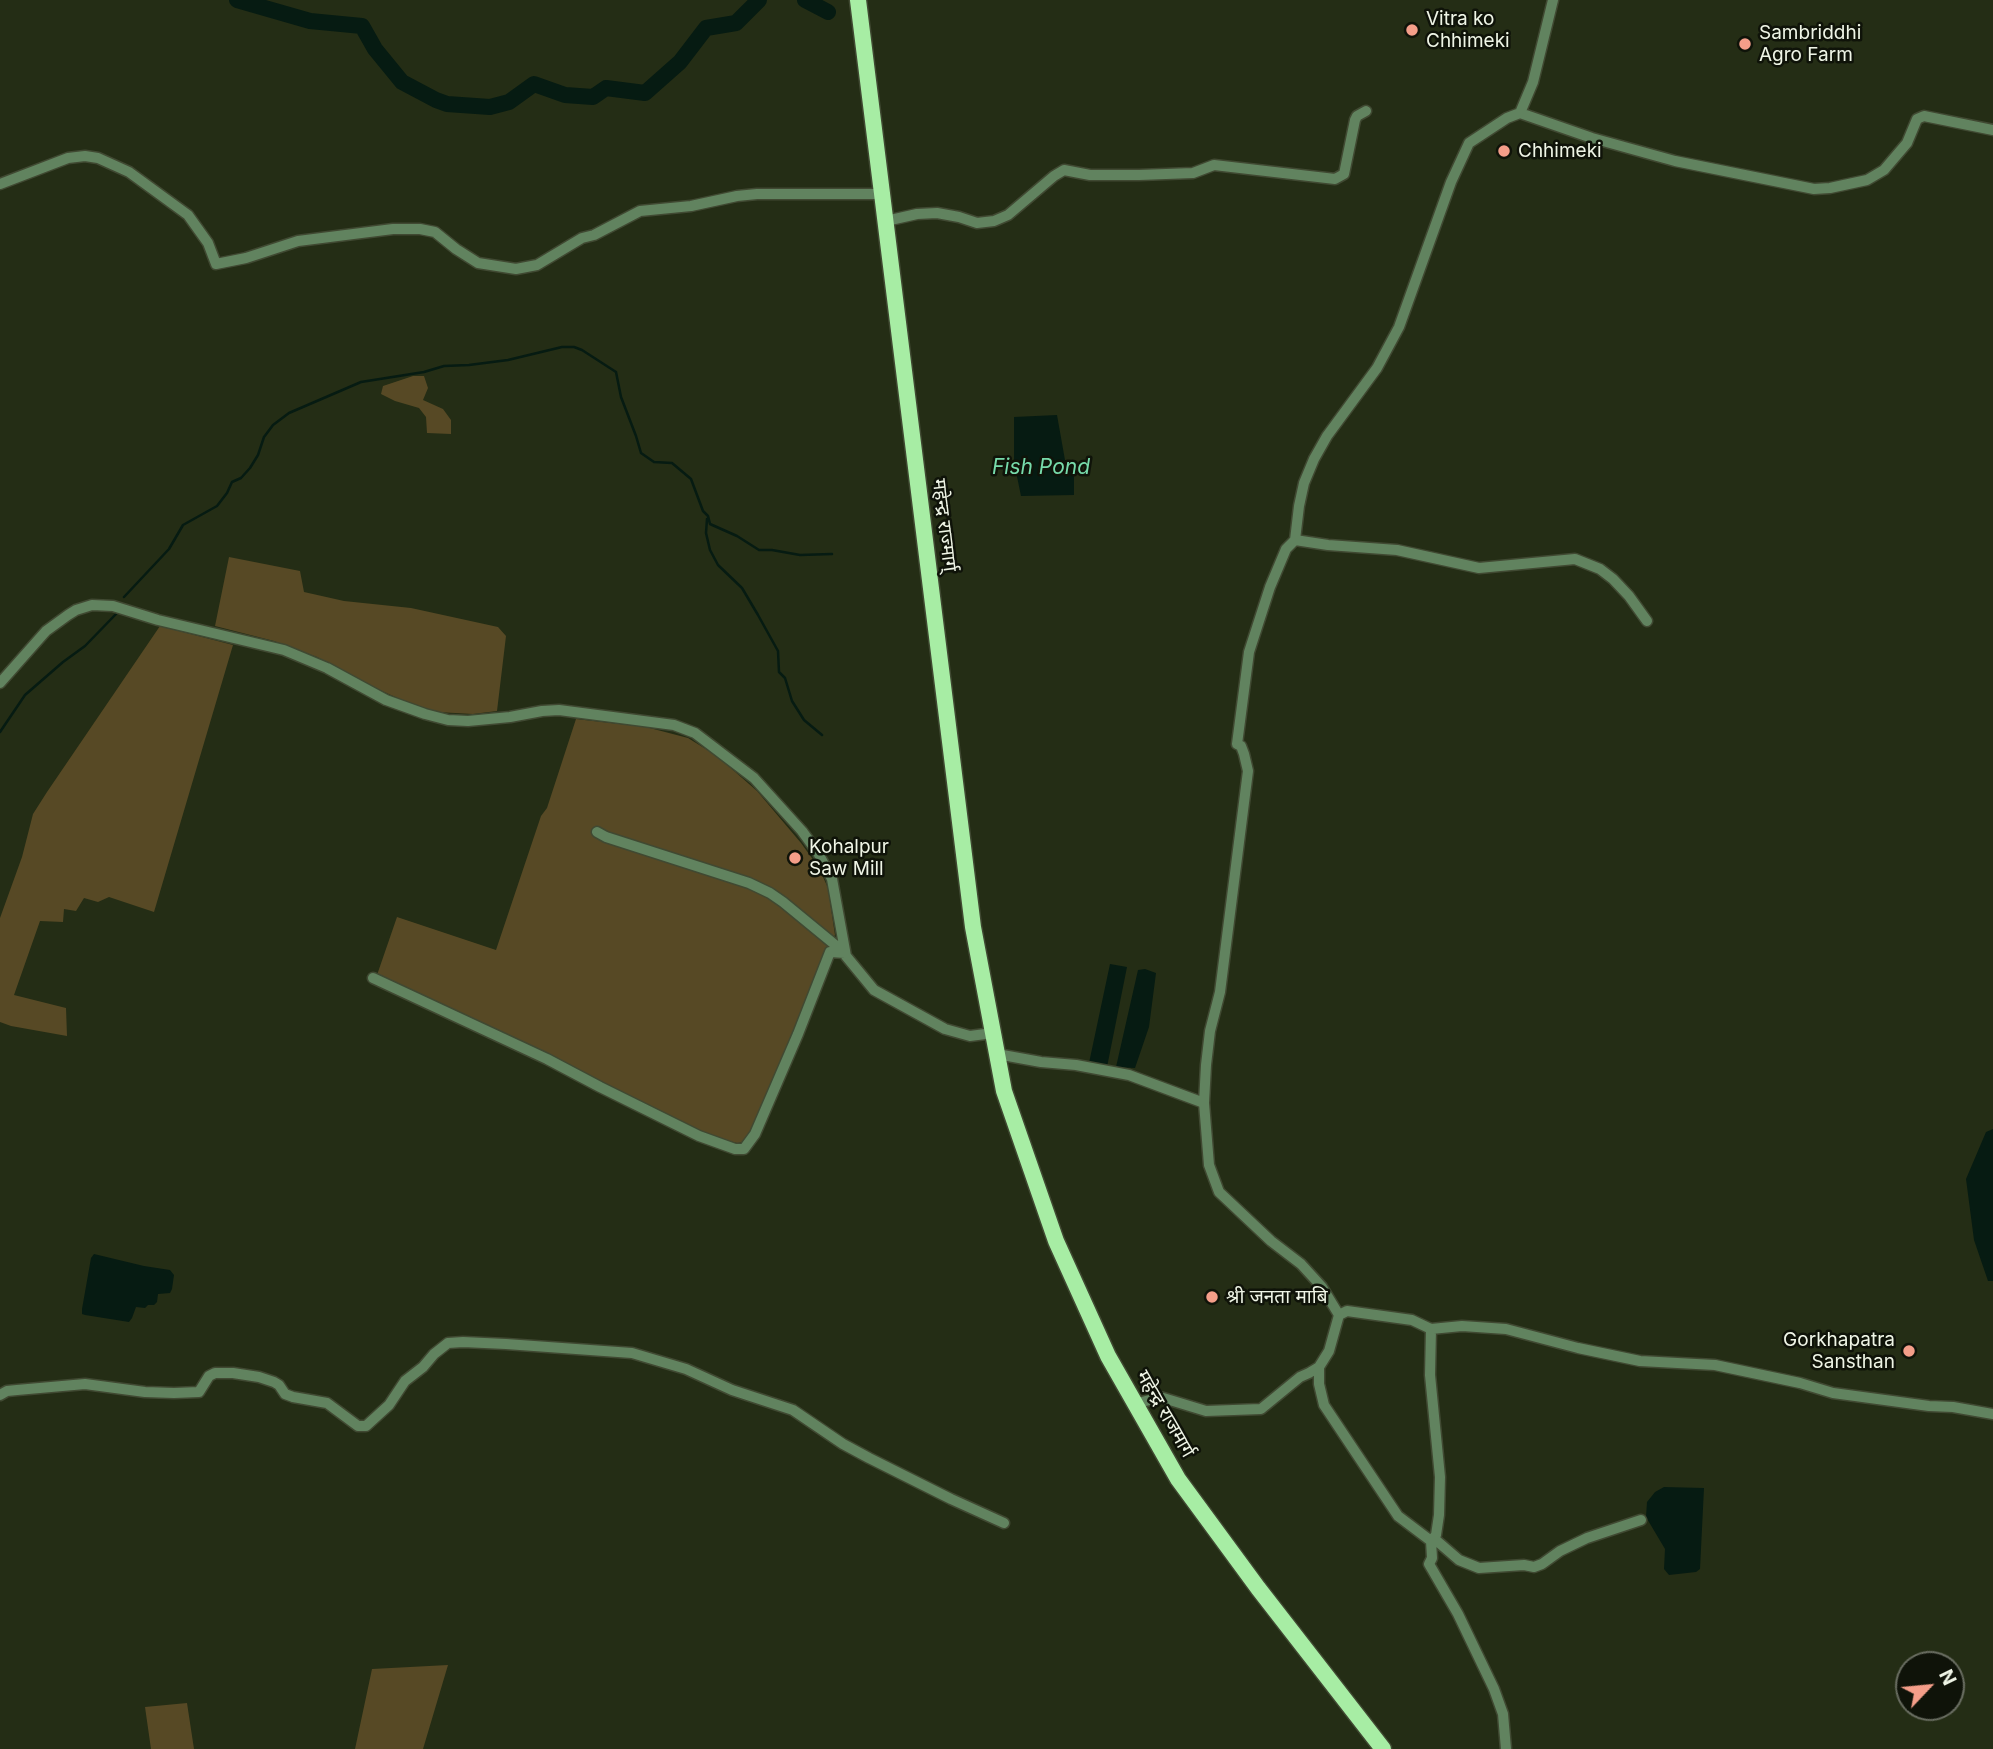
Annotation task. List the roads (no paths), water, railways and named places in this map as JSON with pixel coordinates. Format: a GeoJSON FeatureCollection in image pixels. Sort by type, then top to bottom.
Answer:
{"type":"FeatureCollection","features":[{"type":"Feature","properties":{"kind":"highway","name":"महेन्द्र राज्मार्ग्"},"geometry":{"type":"LineString","coordinates":[[859,0],[973,927],[997,1054]]}},
{"type":"Feature","properties":{"kind":"highway","name":"महेन्द्र राजमार्ग"},"geometry":{"type":"LineString","coordinates":[[997,1054],[1004,1091],[1056,1241],[1108,1356],[1186,1490],[1383,1749]]}},
{"type":"Feature","properties":{"kind":"street"},"geometry":{"type":"LineString","coordinates":[[1520,113],[1533,82],[1553,0]]}},
{"type":"Feature","properties":{"kind":"street"},"geometry":{"type":"LineString","coordinates":[[886,221],[917,214],[937,213],[977,223],[994,221],[1008,215],[1064,170],[1090,175],[1139,175],[1193,173],[1214,165],[1227,165],[1335,179],[1344,174],[1355,120],[1366,111]]}},
{"type":"Feature","properties":{"kind":"street"},"geometry":{"type":"LineString","coordinates":[[1135,1404],[1160,1397],[1206,1411],[1261,1409],[1300,1377],[1319,1367],[1329,1351],[1339,1315],[1322,1287],[1301,1264],[1271,1241],[1219,1192],[1209,1165],[1205,1103],[1206,1065],[1210,1031],[1220,992],[1248,771],[1241,746],[1237,744],[1249,652],[1270,587],[1286,549],[1295,540],[1302,494],[1314,459],[1327,436],[1377,368],[1399,327],[1451,182],[1469,143],[1507,118],[1520,113],[1592,138],[1675,161],[1814,189],[1867,180],[1884,170],[1907,143],[1917,119],[1924,116],[1993,130]]}},
{"type":"Feature","properties":{"kind":"street"},"geometry":{"type":"LineString","coordinates":[[0,184],[68,158],[99,158],[129,172],[188,215],[208,243],[216,264],[246,258],[298,241],[393,229],[420,229],[435,232],[478,263],[516,269],[537,265],[582,238],[640,211],[691,206],[747,195],[883,194]]}},
{"type":"Feature","properties":{"kind":"street"},"geometry":{"type":"LineString","coordinates":[[1295,540],[1397,550],[1479,568],[1575,559],[1600,569],[1613,579],[1647,621]]}},
{"type":"Feature","properties":{"kind":"street"},"geometry":{"type":"LineString","coordinates":[[0,683],[46,631],[68,615],[92,605],[113,606],[158,620],[284,650],[327,668],[386,700],[449,720],[467,721],[559,710],[674,725],[695,733],[754,778],[802,831],[832,879],[846,956],[874,990],[945,1029],[970,1036],[993,1033]]}},
{"type":"Feature","properties":{"kind":"street"},"geometry":{"type":"LineString","coordinates":[[597,832],[749,883],[783,902],[845,953]]}},
{"type":"Feature","properties":{"kind":"street"},"geometry":{"type":"LineString","coordinates":[[373,978],[547,1059],[699,1136],[735,1149],[744,1149],[755,1134],[830,951],[845,953]]}},
{"type":"Feature","properties":{"kind":"street"},"geometry":{"type":"LineString","coordinates":[[997,1054],[1129,1075],[1205,1103]]}},
{"type":"Feature","properties":{"kind":"street"},"geometry":{"type":"LineString","coordinates":[[1339,1315],[1347,1311],[1412,1320],[1431,1329],[1462,1326],[1506,1329],[1640,1361],[1715,1365],[1800,1383],[1833,1393],[1964,1408],[1993,1414]]}},
{"type":"Feature","properties":{"kind":"street"},"geometry":{"type":"LineString","coordinates":[[1431,1329],[1430,1375],[1440,1477],[1439,1515],[1436,1535],[1431,1541],[1432,1558],[1429,1564],[1458,1614],[1494,1689],[1503,1714],[1506,1749]]}},
{"type":"Feature","properties":{"kind":"street"},"geometry":{"type":"LineString","coordinates":[[0,1395],[17,1390],[85,1384],[145,1392],[200,1392],[209,1376],[215,1373],[233,1373],[274,1382],[285,1394],[327,1403],[358,1426],[366,1426],[389,1405],[405,1381],[448,1343],[506,1344],[632,1353],[687,1369],[732,1390],[793,1410],[842,1444],[1004,1523]]}},
{"type":"Feature","properties":{"kind":"street"},"geometry":{"type":"LineString","coordinates":[[1319,1367],[1319,1384],[1324,1405],[1398,1516],[1431,1541],[1437,1541],[1459,1560],[1479,1568],[1524,1565],[1534,1567],[1560,1550],[1587,1538],[1641,1520]]}},
{"type":"Feature","properties":{"kind":"water","name":"Fish Pond"},"geometry":{"type":"Polygon","coordinates":[[[1057,415],[1065,460],[1074,462],[1074,495],[1021,496],[1014,462],[1014,417],[1057,415]]]}},
{"type":"Feature","properties":{"kind":"water"},"geometry":{"type":"Polygon","coordinates":[[[1110,964],[1127,967],[1107,1067],[1089,1063],[1110,964]]]}},
{"type":"Feature","properties":{"kind":"water"},"geometry":{"type":"Polygon","coordinates":[[[1145,969],[1156,973],[1149,1027],[1135,1068],[1116,1067],[1138,970],[1145,969]]]}},
{"type":"Feature","properties":{"kind":"water"},"geometry":{"type":"Polygon","coordinates":[[[1993,1129],[1993,1281],[1988,1281],[1974,1240],[1966,1179],[1986,1132],[1993,1129]]]}},
{"type":"Feature","properties":{"kind":"water"},"geometry":{"type":"Polygon","coordinates":[[[94,1254],[170,1270],[174,1275],[172,1289],[170,1293],[158,1294],[154,1305],[136,1307],[129,1322],[82,1314],[91,1258],[94,1254]]]}},
{"type":"Feature","properties":{"kind":"water"},"geometry":{"type":"Polygon","coordinates":[[[1664,1487],[1704,1488],[1700,1569],[1696,1572],[1669,1575],[1664,1569],[1665,1549],[1646,1517],[1647,1502],[1655,1492],[1664,1487]]]}},
{"type":"Feature","properties":{"kind":"waterway"},"geometry":{"type":"LineString","coordinates":[[237,0],[310,21],[362,26],[375,49],[402,82],[447,104],[490,107],[509,102],[534,84],[565,95],[593,97],[606,88],[645,93],[680,62],[706,28],[736,23],[759,0]]}},
{"type":"Feature","properties":{"kind":"waterway"},"geometry":{"type":"LineString","coordinates":[[805,0],[828,12]]}},
{"type":"Feature","properties":{"kind":"waterway"},"geometry":{"type":"LineString","coordinates":[[124,597],[169,549],[183,525],[217,506],[232,482],[241,478],[250,468],[264,437],[273,425],[289,413],[361,382],[424,372],[444,366],[508,360],[562,347],[582,350],[616,372],[621,397],[641,453],[654,462],[672,463],[691,479],[710,524],[759,550],[800,555],[832,554]]}},
{"type":"Feature","properties":{"kind":"waterway"},"geometry":{"type":"LineString","coordinates":[[707,519],[706,533],[710,550],[718,565],[742,588],[778,651],[779,672],[785,678],[792,701],[804,720],[822,735]]}},
{"type":"Feature","properties":{"kind":"waterway"},"geometry":{"type":"LineString","coordinates":[[0,732],[25,695],[85,646],[117,613]]}},
{"type":"Feature","properties":{"kind":"place","name":"Vitra ko Chhimeki"},"geometry":{"type":"Point","coordinates":[1412,30]}},
{"type":"Feature","properties":{"kind":"place","name":"Sambriddhi Agro Farm"},"geometry":{"type":"Point","coordinates":[1745,44]}},
{"type":"Feature","properties":{"kind":"place","name":"Chhimeki"},"geometry":{"type":"Point","coordinates":[1504,151]}},
{"type":"Feature","properties":{"kind":"place","name":"Kohalpur Saw Mill"},"geometry":{"type":"Point","coordinates":[795,858]}},
{"type":"Feature","properties":{"kind":"place","name":"श्री जनता माबि"},"geometry":{"type":"Point","coordinates":[1212,1297]}},
{"type":"Feature","properties":{"kind":"place","name":"Gorkhapatra Sansthan"},"geometry":{"type":"Point","coordinates":[1909,1351]}}]}
